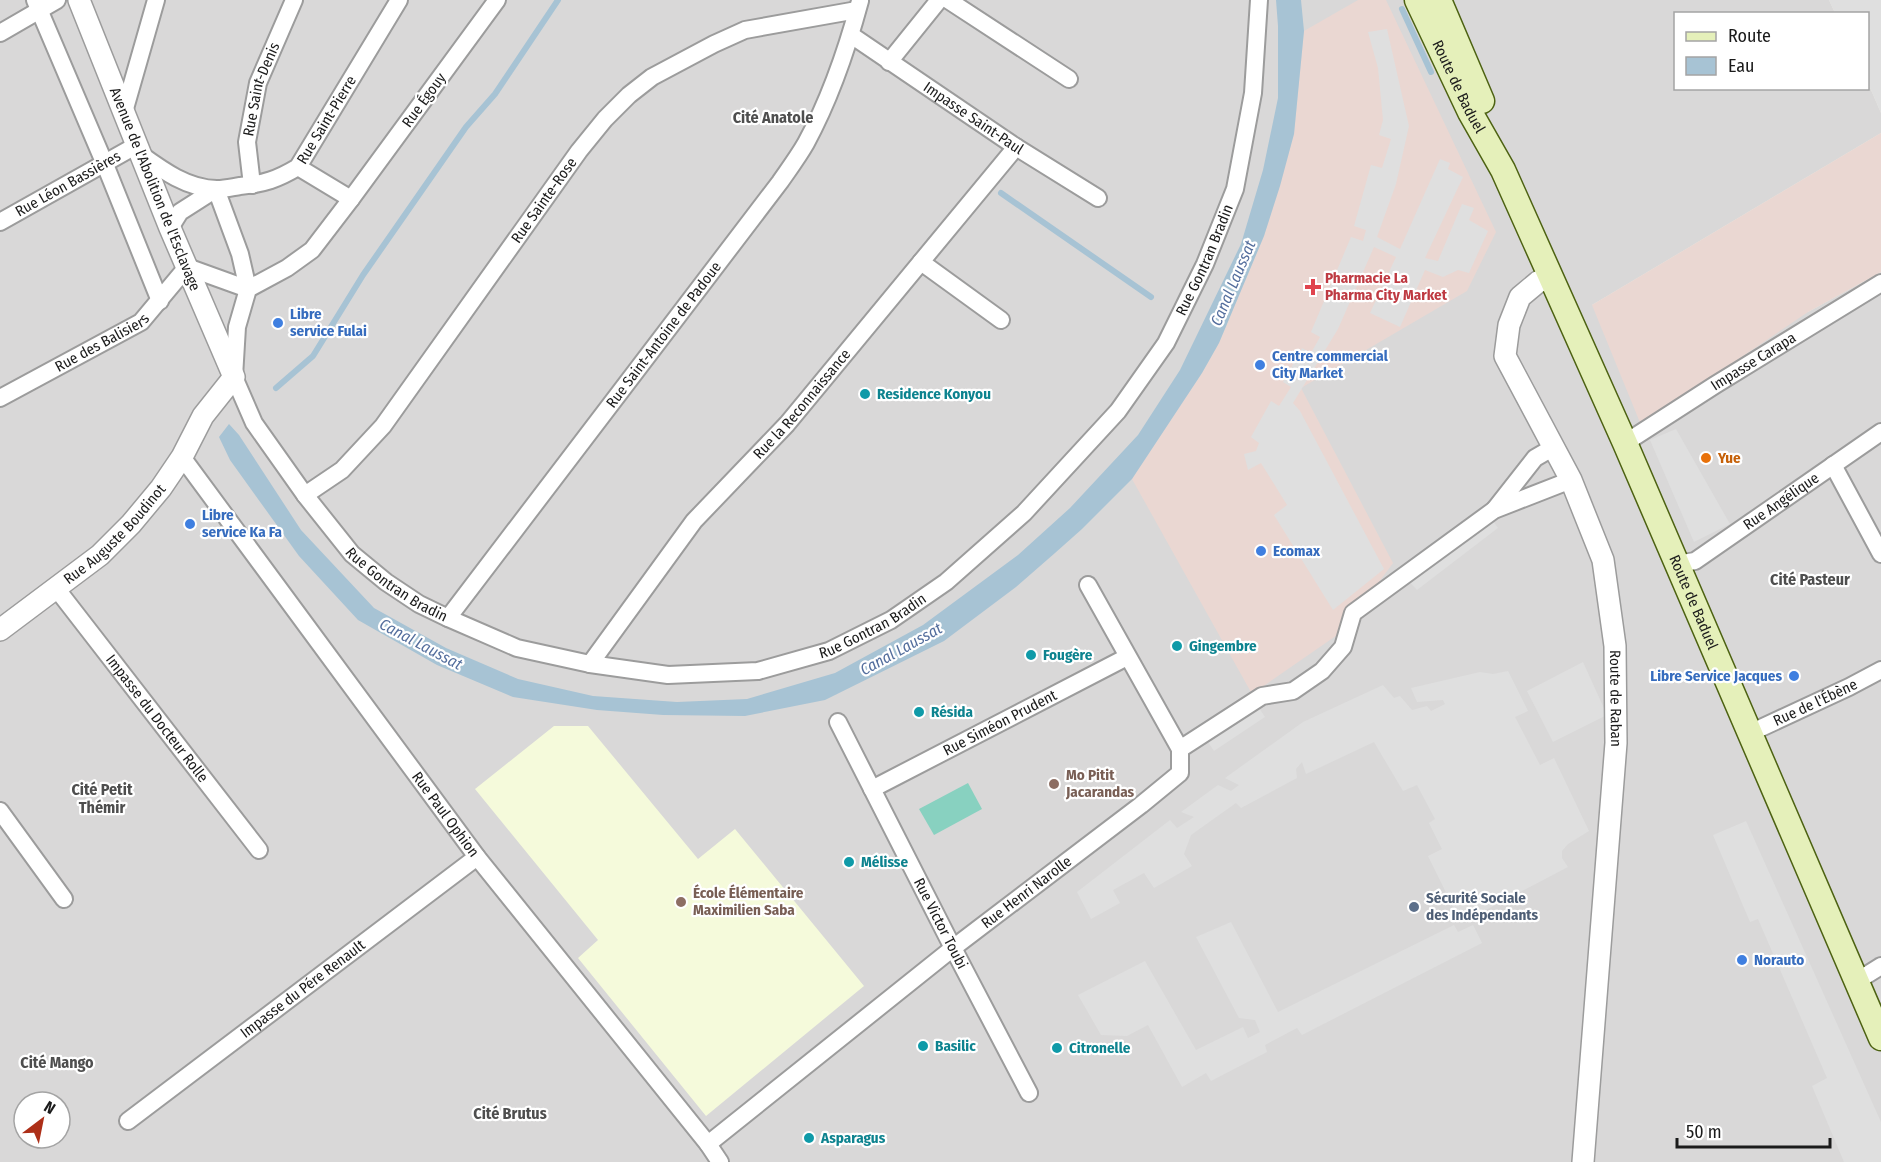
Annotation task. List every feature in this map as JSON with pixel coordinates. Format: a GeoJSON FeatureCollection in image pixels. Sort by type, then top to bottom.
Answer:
{"type":"FeatureCollection","features":[{"type":"Feature","properties":{"kind":"main road","name":"Route de Baduel"},"geometry":{"type":"LineString","coordinates":[[1417,0],[1470,112],[1503,170],[1625,443],[1881,1038]]}},
{"type":"Feature","properties":{"kind":"main road","name":"Route de Baduel"},"geometry":{"type":"LineString","coordinates":[[1439,0],[1491,121],[1503,170]]}},
{"type":"Feature","properties":{"kind":"main road"},"geometry":{"type":"LineString","coordinates":[[1451,0],[1479,70],[1491,121]]}},
{"type":"Feature","properties":{"kind":"street"},"geometry":{"type":"LineString","coordinates":[[0,33],[37,6],[57,0]]}},
{"type":"Feature","properties":{"kind":"street","name":"Avenue de l'Abolition de l'Esclavage"},"geometry":{"type":"LineString","coordinates":[[79,0],[234,377]]}},
{"type":"Feature","properties":{"kind":"street"},"geometry":{"type":"LineString","coordinates":[[124,112],[156,0]]}},
{"type":"Feature","properties":{"kind":"street","name":"Rue Saint-Denis"},"geometry":{"type":"LineString","coordinates":[[252,185],[248,142],[258,83],[294,0]]}},
{"type":"Feature","properties":{"kind":"street","name":"Rue Saint-Pierre"},"geometry":{"type":"LineString","coordinates":[[139,149],[169,174],[195,185],[216,189],[252,185],[277,179],[298,167],[399,0]]}},
{"type":"Feature","properties":{"kind":"street","name":"Rue Égouy"},"geometry":{"type":"LineString","coordinates":[[248,289],[287,268],[312,250],[497,0]]}},
{"type":"Feature","properties":{"kind":"street"},"geometry":{"type":"LineString","coordinates":[[889,62],[939,0]]}},
{"type":"Feature","properties":{"kind":"street"},"geometry":{"type":"LineString","coordinates":[[948,0],[1069,79]]}},
{"type":"Feature","properties":{"kind":"street","name":"Rue Gontran Bradin"},"geometry":{"type":"LineString","coordinates":[[234,377],[254,423],[305,495],[352,554],[386,582],[419,604],[448,618],[518,648],[590,664],[668,675],[758,671],[829,651],[891,620],[946,582],[1024,513],[1118,411],[1166,343],[1205,264],[1234,189],[1253,93],[1259,0]]}},
{"type":"Feature","properties":{"kind":"street","name":"Rue Saint-Antoine de Padoue"},"geometry":{"type":"LineString","coordinates":[[448,618],[780,182],[810,135],[823,107],[851,35],[859,5]]}},
{"type":"Feature","properties":{"kind":"street","name":"Rue Sainte-Rose"},"geometry":{"type":"LineString","coordinates":[[305,495],[342,470],[383,426],[579,151],[629,94],[652,77],[745,30],[859,5]]}},
{"type":"Feature","properties":{"kind":"street"},"geometry":{"type":"LineString","coordinates":[[37,6],[104,162],[160,301]]}},
{"type":"Feature","properties":{"kind":"street","name":"Impasse Saint-Paul"},"geometry":{"type":"LineString","coordinates":[[851,35],[1016,147],[1098,198]]}},
{"type":"Feature","properties":{"kind":"street","name":"Rue la Reconnaissance"},"geometry":{"type":"LineString","coordinates":[[590,664],[693,521],[787,424],[1016,147]]}},
{"type":"Feature","properties":{"kind":"street","name":"Rue Léon Bassières"},"geometry":{"type":"LineString","coordinates":[[0,222],[104,162],[139,149]]}},
{"type":"Feature","properties":{"kind":"street"},"geometry":{"type":"LineString","coordinates":[[298,167],[351,199]]}},
{"type":"Feature","properties":{"kind":"street"},"geometry":{"type":"LineString","coordinates":[[216,189],[240,254],[248,289],[237,327],[234,377]]}},
{"type":"Feature","properties":{"kind":"street","name":"Rue Saint-Pierre"},"geometry":{"type":"LineString","coordinates":[[171,228],[180,212],[216,189]]}},
{"type":"Feature","properties":{"kind":"street"},"geometry":{"type":"LineString","coordinates":[[921,262],[1001,320]]}},
{"type":"Feature","properties":{"kind":"street"},"geometry":{"type":"LineString","coordinates":[[187,267],[248,289]]}},
{"type":"Feature","properties":{"kind":"street","name":"Rue des Balisiers"},"geometry":{"type":"LineString","coordinates":[[0,398],[141,322],[187,267]]}},
{"type":"Feature","properties":{"kind":"street","name":"Route de Raban"},"geometry":{"type":"LineString","coordinates":[[1550,276],[1538,282],[1520,297],[1509,325],[1505,356],[1571,480],[1604,560],[1615,646],[1616,743],[1583,1162]]}},
{"type":"Feature","properties":{"kind":"street","name":"Impasse Carapa"},"geometry":{"type":"LineString","coordinates":[[1625,443],[1714,385],[1881,283]]}},
{"type":"Feature","properties":{"kind":"street","name":"Rue Auguste Boudinot"},"geometry":{"type":"LineString","coordinates":[[0,630],[100,555],[131,524],[161,488],[182,457],[203,416],[234,377]]}},
{"type":"Feature","properties":{"kind":"street","name":"Rue Angélique"},"geometry":{"type":"LineString","coordinates":[[1677,564],[1695,561],[1881,432]]}},
{"type":"Feature","properties":{"kind":"street"},"geometry":{"type":"LineString","coordinates":[[1494,510],[1535,458],[1554,447]]}},
{"type":"Feature","properties":{"kind":"street","name":"Rue Paul Ophion"},"geometry":{"type":"LineString","coordinates":[[182,457],[477,857],[708,1144],[720,1162]]}},
{"type":"Feature","properties":{"kind":"street"},"geometry":{"type":"LineString","coordinates":[[1833,465],[1881,554]]}},
{"type":"Feature","properties":{"kind":"street"},"geometry":{"type":"LineString","coordinates":[[1088,585],[1180,749],[1262,696],[1293,691],[1322,671],[1344,647],[1353,612],[1494,510],[1571,480]]}},
{"type":"Feature","properties":{"kind":"street","name":"Impasse du Docteur Rolle"},"geometry":{"type":"LineString","coordinates":[[56,588],[259,850]]}},
{"type":"Feature","properties":{"kind":"street","name":"Rue Siméon Prudent"},"geometry":{"type":"LineString","coordinates":[[872,789],[1127,657]]}},
{"type":"Feature","properties":{"kind":"street","name":"Rue de l'Ébène"},"geometry":{"type":"LineString","coordinates":[[1750,733],[1850,687],[1881,670]]}},
{"type":"Feature","properties":{"kind":"street","name":"Rue Victor Toubi"},"geometry":{"type":"LineString","coordinates":[[838,722],[1029,1093]]}},
{"type":"Feature","properties":{"kind":"street","name":"Rue Henri Narolle"},"geometry":{"type":"LineString","coordinates":[[708,1144],[953,948],[1180,773],[1180,749]]}},
{"type":"Feature","properties":{"kind":"street"},"geometry":{"type":"LineString","coordinates":[[0,812],[64,899]]}},
{"type":"Feature","properties":{"kind":"street","name":"Impasse du Pére Renault"},"geometry":{"type":"LineString","coordinates":[[128,1121],[477,857]]}},
{"type":"Feature","properties":{"kind":"street"},"geometry":{"type":"LineString","coordinates":[[1857,981],[1881,966]]}},
{"type":"Feature","properties":{"kind":"shaded area"},"geometry":{"type":"Polygon","coordinates":[[[0,0],[1829,0],[1835,12],[1674,12],[1674,90],[1869,90],[1869,85],[1881,113],[1881,133],[1592,305],[1808,312],[1881,272],[1881,1162],[0,1162],[0,0]]]}},
{"type":"Feature","properties":{"kind":"shaded area"},"geometry":{"type":"Polygon","coordinates":[[[1358,0],[1386,0],[1496,232],[1467,291],[1301,388],[1393,563],[1343,631],[1252,694],[1132,479],[1202,373],[1219,343],[1264,236],[1294,134],[1304,31],[1358,0]]]}},
{"type":"Feature","properties":{"kind":"shaded area"},"geometry":{"type":"Polygon","coordinates":[[[1829,0],[1881,0],[1881,113],[1869,85],[1869,12],[1835,12],[1829,0]]]}},
{"type":"Feature","properties":{"kind":"shaded area"},"geometry":{"type":"Polygon","coordinates":[[[1387,29],[1409,126],[1396,184],[1377,237],[1400,249],[1440,159],[1450,163],[1448,169],[1463,177],[1425,258],[1438,261],[1462,204],[1474,208],[1469,220],[1488,231],[1469,273],[1458,270],[1443,277],[1425,270],[1400,327],[1370,313],[1396,257],[1374,247],[1338,329],[1293,403],[1300,411],[1384,569],[1333,610],[1274,515],[1287,505],[1261,463],[1248,470],[1244,454],[1256,451],[1259,443],[1251,437],[1271,401],[1279,406],[1291,387],[1283,382],[1302,348],[1311,353],[1320,337],[1311,332],[1351,237],[1363,241],[1366,230],[1354,226],[1371,165],[1382,168],[1391,139],[1379,135],[1383,120],[1378,68],[1368,32],[1387,29]]]}},
{"type":"Feature","properties":{"kind":"shaded area"},"geometry":{"type":"Polygon","coordinates":[[[1881,133],[1881,272],[1808,312],[1641,425],[1592,305],[1881,133]]]}},
{"type":"Feature","properties":{"kind":"shaded area"},"geometry":{"type":"Polygon","coordinates":[[[1676,429],[1730,524],[1694,542],[1650,440],[1676,429]]]}},
{"type":"Feature","properties":{"kind":"shaded area"},"geometry":{"type":"Polygon","coordinates":[[[1486,511],[1498,528],[1417,590],[1400,572],[1486,511]]]}},
{"type":"Feature","properties":{"kind":"shaded area"},"geometry":{"type":"Polygon","coordinates":[[[1583,662],[1607,715],[1553,742],[1527,691],[1583,662]]]}},
{"type":"Feature","properties":{"kind":"shaded area"},"geometry":{"type":"Polygon","coordinates":[[[1508,671],[1528,711],[1515,717],[1540,765],[1554,758],[1589,831],[1568,844],[1562,851],[1562,858],[1568,867],[1461,923],[1428,856],[1442,849],[1429,823],[1435,819],[1417,785],[1403,791],[1374,742],[1306,774],[1302,762],[1296,769],[1297,778],[1241,808],[1236,803],[1191,835],[1184,854],[1192,866],[1154,888],[1144,873],[1113,890],[1120,903],[1091,919],[1077,892],[1170,820],[1177,828],[1194,817],[1181,812],[1218,785],[1231,791],[1239,785],[1225,778],[1303,722],[1383,685],[1394,698],[1400,696],[1412,710],[1427,706],[1431,711],[1445,704],[1443,700],[1417,702],[1411,688],[1480,672],[1493,674],[1508,671]]]}},
{"type":"Feature","properties":{"kind":"shaded area"},"geometry":{"type":"Polygon","coordinates":[[[1249,693],[1265,717],[1214,751],[1198,727],[1249,693]]]}},
{"type":"Feature","properties":{"kind":"shaded area","name":"École Élémentaire Maximilien Saba"},"geometry":{"type":"Polygon","coordinates":[[[554,726],[588,726],[698,859],[735,829],[864,986],[706,1116],[578,958],[598,940],[475,789],[554,726]]]}},
{"type":"Feature","properties":{"kind":"shaded area"},"geometry":{"type":"Polygon","coordinates":[[[968,783],[982,809],[934,835],[919,809],[968,783]]]}},
{"type":"Feature","properties":{"kind":"shaded area"},"geometry":{"type":"Polygon","coordinates":[[[1746,821],[1881,1122],[1881,1162],[1844,1162],[1812,1086],[1827,1078],[1758,919],[1750,922],[1713,835],[1746,821]]]}},
{"type":"Feature","properties":{"kind":"shaded area"},"geometry":{"type":"Polygon","coordinates":[[[1231,922],[1278,1012],[1454,925],[1458,932],[1473,925],[1482,943],[1302,1035],[1297,1028],[1265,1045],[1267,1052],[1211,1081],[1206,1073],[1182,1087],[1148,1025],[1127,1036],[1101,1035],[1078,995],[1145,961],[1196,1050],[1243,1027],[1248,1038],[1260,1032],[1255,1020],[1239,1018],[1196,937],[1231,922]]]}},
{"type":"Feature","properties":{"kind":"water","name":"Canal Laussat"},"geometry":{"type":"Polygon","coordinates":[[[1276,0],[1301,0],[1304,31],[1294,134],[1264,236],[1219,343],[1202,373],[1132,479],[1082,529],[1016,587],[944,641],[825,700],[745,716],[663,715],[597,710],[513,697],[437,665],[358,620],[299,556],[230,460],[219,437],[229,424],[239,435],[301,530],[374,608],[446,648],[518,679],[593,696],[677,702],[747,699],[835,673],[923,625],[1018,555],[1070,508],[1138,435],[1180,370],[1241,244],[1263,170],[1278,98],[1276,0]]]}},
{"type":"Feature","properties":{"kind":"waterway"},"geometry":{"type":"LineString","coordinates":[[276,388],[313,356],[363,275],[466,127],[495,94],[558,0]]}},
{"type":"Feature","properties":{"kind":"waterway"},"geometry":{"type":"LineString","coordinates":[[1402,9],[1431,72]]}},
{"type":"Feature","properties":{"kind":"waterway"},"geometry":{"type":"LineString","coordinates":[[1001,193],[1151,297]]}},
{"type":"Feature","properties":{"kind":"place","name":"Pharmacie La Pharma City Market"},"geometry":{"type":"Point","coordinates":[1313,287]}},
{"type":"Feature","properties":{"kind":"place","name":"Libre service Fulai"},"geometry":{"type":"Point","coordinates":[278,323]}},
{"type":"Feature","properties":{"kind":"place","name":"Centre commercial City Market"},"geometry":{"type":"Point","coordinates":[1260,365]}},
{"type":"Feature","properties":{"kind":"place","name":"Residence Konyou"},"geometry":{"type":"Point","coordinates":[865,394]}},
{"type":"Feature","properties":{"kind":"place","name":"Yue"},"geometry":{"type":"Point","coordinates":[1706,458]}},
{"type":"Feature","properties":{"kind":"place","name":"Libre service Ka Fa"},"geometry":{"type":"Point","coordinates":[190,524]}},
{"type":"Feature","properties":{"kind":"place","name":"Ecomax"},"geometry":{"type":"Point","coordinates":[1261,551]}},
{"type":"Feature","properties":{"kind":"place","name":"Gingembre"},"geometry":{"type":"Point","coordinates":[1177,646]}},
{"type":"Feature","properties":{"kind":"place","name":"Fougère"},"geometry":{"type":"Point","coordinates":[1031,655]}},
{"type":"Feature","properties":{"kind":"place","name":"Libre Service Jacques"},"geometry":{"type":"Point","coordinates":[1794,676]}},
{"type":"Feature","properties":{"kind":"place","name":"Résida"},"geometry":{"type":"Point","coordinates":[919,712]}},
{"type":"Feature","properties":{"kind":"place","name":"Mo Pitit Jacarandas"},"geometry":{"type":"Point","coordinates":[1054,784]}},
{"type":"Feature","properties":{"kind":"place","name":"Mélisse"},"geometry":{"type":"Point","coordinates":[849,862]}},
{"type":"Feature","properties":{"kind":"place","name":"École Élémentaire Maximilien Saba"},"geometry":{"type":"Point","coordinates":[681,902]}},
{"type":"Feature","properties":{"kind":"place","name":"Sécurité Sociale des Indépendants"},"geometry":{"type":"Point","coordinates":[1414,907]}},
{"type":"Feature","properties":{"kind":"place","name":"Norauto"},"geometry":{"type":"Point","coordinates":[1742,960]}},
{"type":"Feature","properties":{"kind":"place","name":"Basilic"},"geometry":{"type":"Point","coordinates":[923,1046]}},
{"type":"Feature","properties":{"kind":"place","name":"Citronelle"},"geometry":{"type":"Point","coordinates":[1057,1048]}},
{"type":"Feature","properties":{"kind":"place","name":"Asparagus"},"geometry":{"type":"Point","coordinates":[809,1138]}},
{"type":"Feature","properties":{"kind":"district","name":"Cité Anatole"},"geometry":{"type":"Point","coordinates":[773,117]}},
{"type":"Feature","properties":{"kind":"district","name":"Cité Pasteur"},"geometry":{"type":"Point","coordinates":[1810,579]}},
{"type":"Feature","properties":{"kind":"district","name":"Cité Petit Thémir"},"geometry":{"type":"Point","coordinates":[102,798]}},
{"type":"Feature","properties":{"kind":"district","name":"Cité Mango"},"geometry":{"type":"Point","coordinates":[57,1062]}},
{"type":"Feature","properties":{"kind":"district","name":"Cité Brutus"},"geometry":{"type":"Point","coordinates":[510,1113]}}]}
